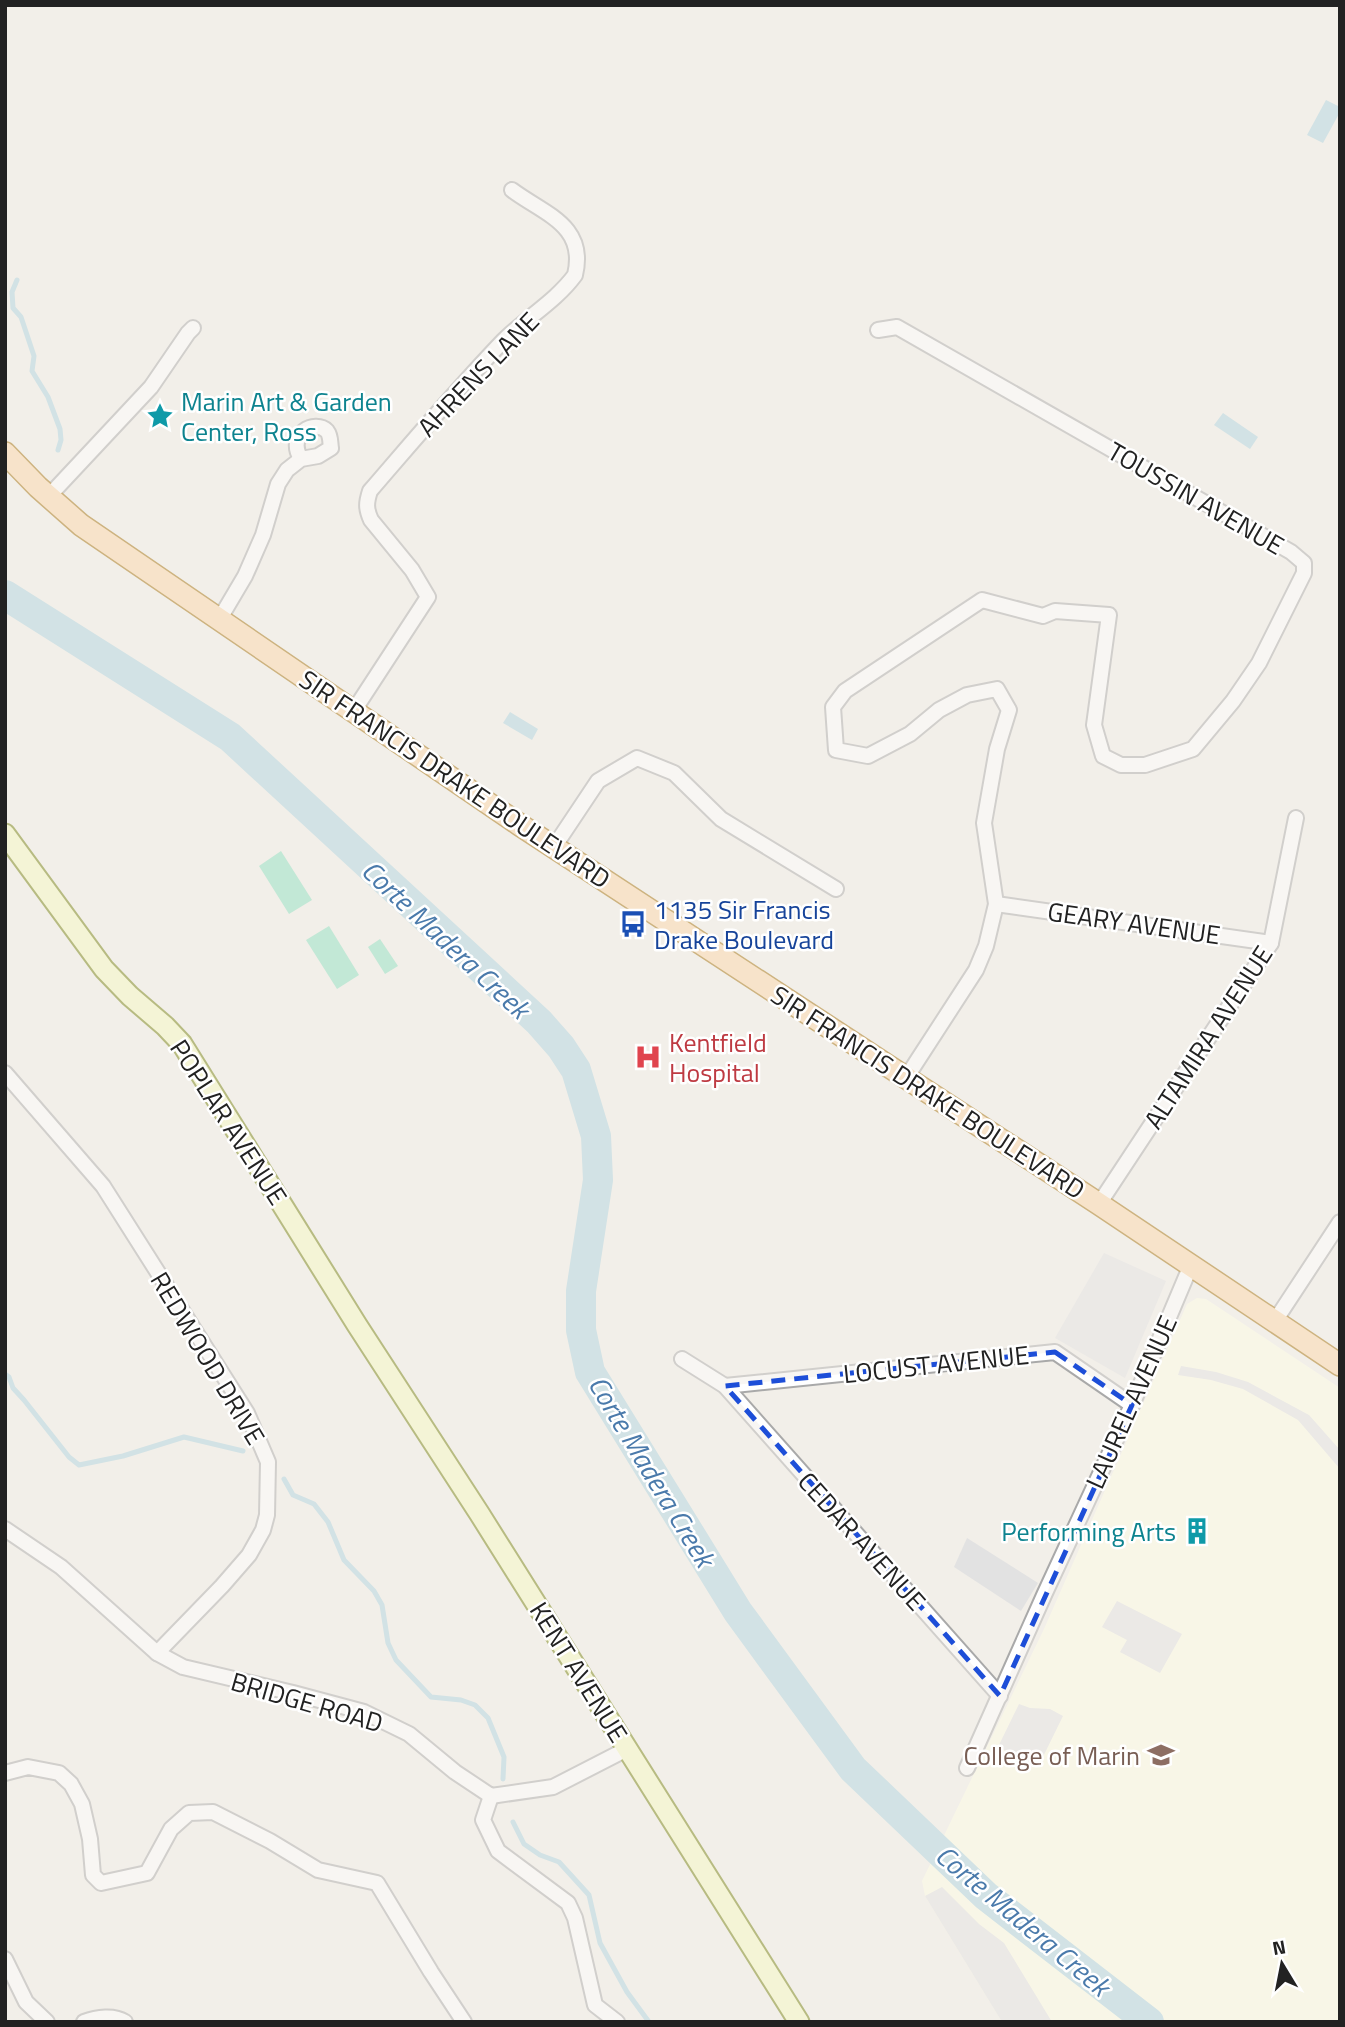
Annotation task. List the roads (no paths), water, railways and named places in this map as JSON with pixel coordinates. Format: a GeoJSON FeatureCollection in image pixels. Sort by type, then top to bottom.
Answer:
{"type":"FeatureCollection","features":[{"type":"Feature","properties":{"kind":"main road","name":"SIR FRANCIS DRAKE BOULEVARD"},"geometry":{"type":"LineString","coordinates":[[5,453],[81,525],[353,712],[1340,1365]]}},
{"type":"Feature","properties":{"kind":"street","name":"AHRENS LANE"},"geometry":{"type":"LineString","coordinates":[[353,712],[428,597],[412,570],[371,520],[366,502],[370,491],[464,382],[506,338],[575,275],[577,252],[567,228],[555,217],[512,190]]}},
{"type":"Feature","properties":{"kind":"street","name":"TOUSSIN AVENUE"},"geometry":{"type":"LineString","coordinates":[[878,330],[897,327],[1291,552],[1304,563],[1304,573],[1259,663],[1233,701],[1193,749],[1144,765],[1121,765],[1103,756],[1094,725],[1108,615],[1055,611],[1043,616],[982,600],[845,691],[833,707],[836,751],[868,756],[910,734],[939,710],[967,695],[997,690],[1009,710],[997,748],[984,822],[996,904],[986,946],[976,970],[906,1078]]}},
{"type":"Feature","properties":{"kind":"street"},"geometry":{"type":"LineString","coordinates":[[48,496],[151,387],[193,328]]}},
{"type":"Feature","properties":{"kind":"street"},"geometry":{"type":"LineString","coordinates":[[219,620],[245,576],[263,535],[278,484],[287,470],[301,459]]}},
{"type":"Feature","properties":{"kind":"street"},"geometry":{"type":"LineString","coordinates":[[554,847],[598,781],[637,758],[674,773],[721,819],[836,889]]}},
{"type":"Feature","properties":{"kind":"street","name":"ALTAMIRA AVENUE"},"geometry":{"type":"LineString","coordinates":[[1099,1204],[1271,943],[1296,818]]}},
{"type":"Feature","properties":{"kind":"street","name":"POPLAR AVENUE"},"geometry":{"type":"LineString","coordinates":[[5,834],[104,969],[182,1044],[357,1325]]}},
{"type":"Feature","properties":{"kind":"street","name":"GEARY AVENUE"},"geometry":{"type":"LineString","coordinates":[[996,904],[1271,943]]}},
{"type":"Feature","properties":{"kind":"street","name":"REDWOOD DRIVE"},"geometry":{"type":"LineString","coordinates":[[5,1073],[103,1186],[247,1413],[268,1462],[267,1516],[263,1530],[249,1555],[157,1653]]}},
{"type":"Feature","properties":{"kind":"street"},"geometry":{"type":"LineString","coordinates":[[1275,1321],[1340,1222]]}},
{"type":"Feature","properties":{"kind":"street","name":"LAUREL AVENUE"},"geometry":{"type":"LineString","coordinates":[[967,1768],[1132,1405],[1191,1265]]}},
{"type":"Feature","properties":{"kind":"street","name":"KENT AVENUE"},"geometry":{"type":"LineString","coordinates":[[357,1325],[479,1513],[799,2022]]}},
{"type":"Feature","properties":{"kind":"street","name":"LOCUST AVENUE"},"geometry":{"type":"LineString","coordinates":[[725,1386],[1055,1352],[1132,1405]]}},
{"type":"Feature","properties":{"kind":"street","name":"CEDAR AVENUE"},"geometry":{"type":"LineString","coordinates":[[682,1359],[725,1386],[1000,1696]]}},
{"type":"Feature","properties":{"kind":"street","name":"BRIDGE ROAD"},"geometry":{"type":"LineString","coordinates":[[5,1529],[61,1567],[157,1653],[183,1667],[364,1712],[409,1734],[455,1772],[491,1796]]}},
{"type":"Feature","properties":{"kind":"street"},"geometry":{"type":"LineString","coordinates":[[617,2022],[595,2005],[575,1918],[568,1903],[498,1851],[483,1820],[491,1796],[554,1787],[627,1749]]}},
{"type":"Feature","properties":{"kind":"street"},"geometry":{"type":"LineString","coordinates":[[5,1773],[28,1767],[59,1773],[71,1784],[82,1804],[90,1839],[93,1875],[101,1883],[146,1873],[171,1829],[189,1813],[213,1812],[270,1841],[318,1870],[377,1883],[464,2022]]}},
{"type":"Feature","properties":{"kind":"street"},"geometry":{"type":"LineString","coordinates":[[5,1959],[26,2002],[47,2022]]}},
{"type":"Feature","properties":{"kind":"street"},"geometry":{"type":"LineString","coordinates":[[84,2022],[118,2017],[125,2022]]}},
{"type":"Feature","properties":{"kind":"water"},"geometry":{"type":"Polygon","coordinates":[[[1326,100],[1340,107],[1340,112],[1323,143],[1307,135],[1326,100]]]}},
{"type":"Feature","properties":{"kind":"water"},"geometry":{"type":"Polygon","coordinates":[[[1223,413],[1258,437],[1250,449],[1214,425],[1223,413]]]}},
{"type":"Feature","properties":{"kind":"water"},"geometry":{"type":"Polygon","coordinates":[[[510,712],[538,729],[532,740],[503,723],[510,712]]]}},
{"type":"Feature","properties":{"kind":"waterway"},"geometry":{"type":"LineString","coordinates":[[17,280],[12,292],[13,308],[21,317],[34,356],[32,371],[48,397],[60,429],[58,450]]}},
{"type":"Feature","properties":{"kind":"waterway","name":"Corte Madera Creek"},"geometry":{"type":"LineString","coordinates":[[5,595],[230,737],[539,1022],[561,1047],[576,1070],[596,1136],[598,1180],[581,1291],[581,1330],[590,1372],[738,1612],[853,1769],[986,1896],[1149,2022]]}},
{"type":"Feature","properties":{"kind":"waterway"},"geometry":{"type":"LineString","coordinates":[[5,1374],[13,1388],[69,1457],[79,1465],[123,1456],[184,1437],[243,1451]]}},
{"type":"Feature","properties":{"kind":"waterway"},"geometry":{"type":"LineString","coordinates":[[284,1479],[293,1495],[314,1504],[328,1522],[344,1560],[374,1591],[382,1605],[388,1643],[396,1660],[431,1697],[461,1700],[475,1705],[488,1718],[504,1757],[503,1779]]}},
{"type":"Feature","properties":{"kind":"waterway"},"geometry":{"type":"LineString","coordinates":[[513,1822],[524,1844],[540,1855],[559,1862],[589,1895],[600,1943],[627,1992],[649,2022]]}},
{"type":"Feature","properties":{"kind":"place","name":"Marin Art & Garden Center, Ross"},"geometry":{"type":"Point","coordinates":[160,416]}},
{"type":"Feature","properties":{"kind":"place","name":"1135 Sir Francis Drake Boulevard"},"geometry":{"type":"Point","coordinates":[633,924]}},
{"type":"Feature","properties":{"kind":"place","name":"Kentfield Hospital"},"geometry":{"type":"Point","coordinates":[648,1057]}},
{"type":"Feature","properties":{"kind":"place","name":"Performing Arts"},"geometry":{"type":"Point","coordinates":[1197,1531]}},
{"type":"Feature","properties":{"kind":"place","name":"College of Marin"},"geometry":{"type":"Point","coordinates":[1161,1755]}}]}
